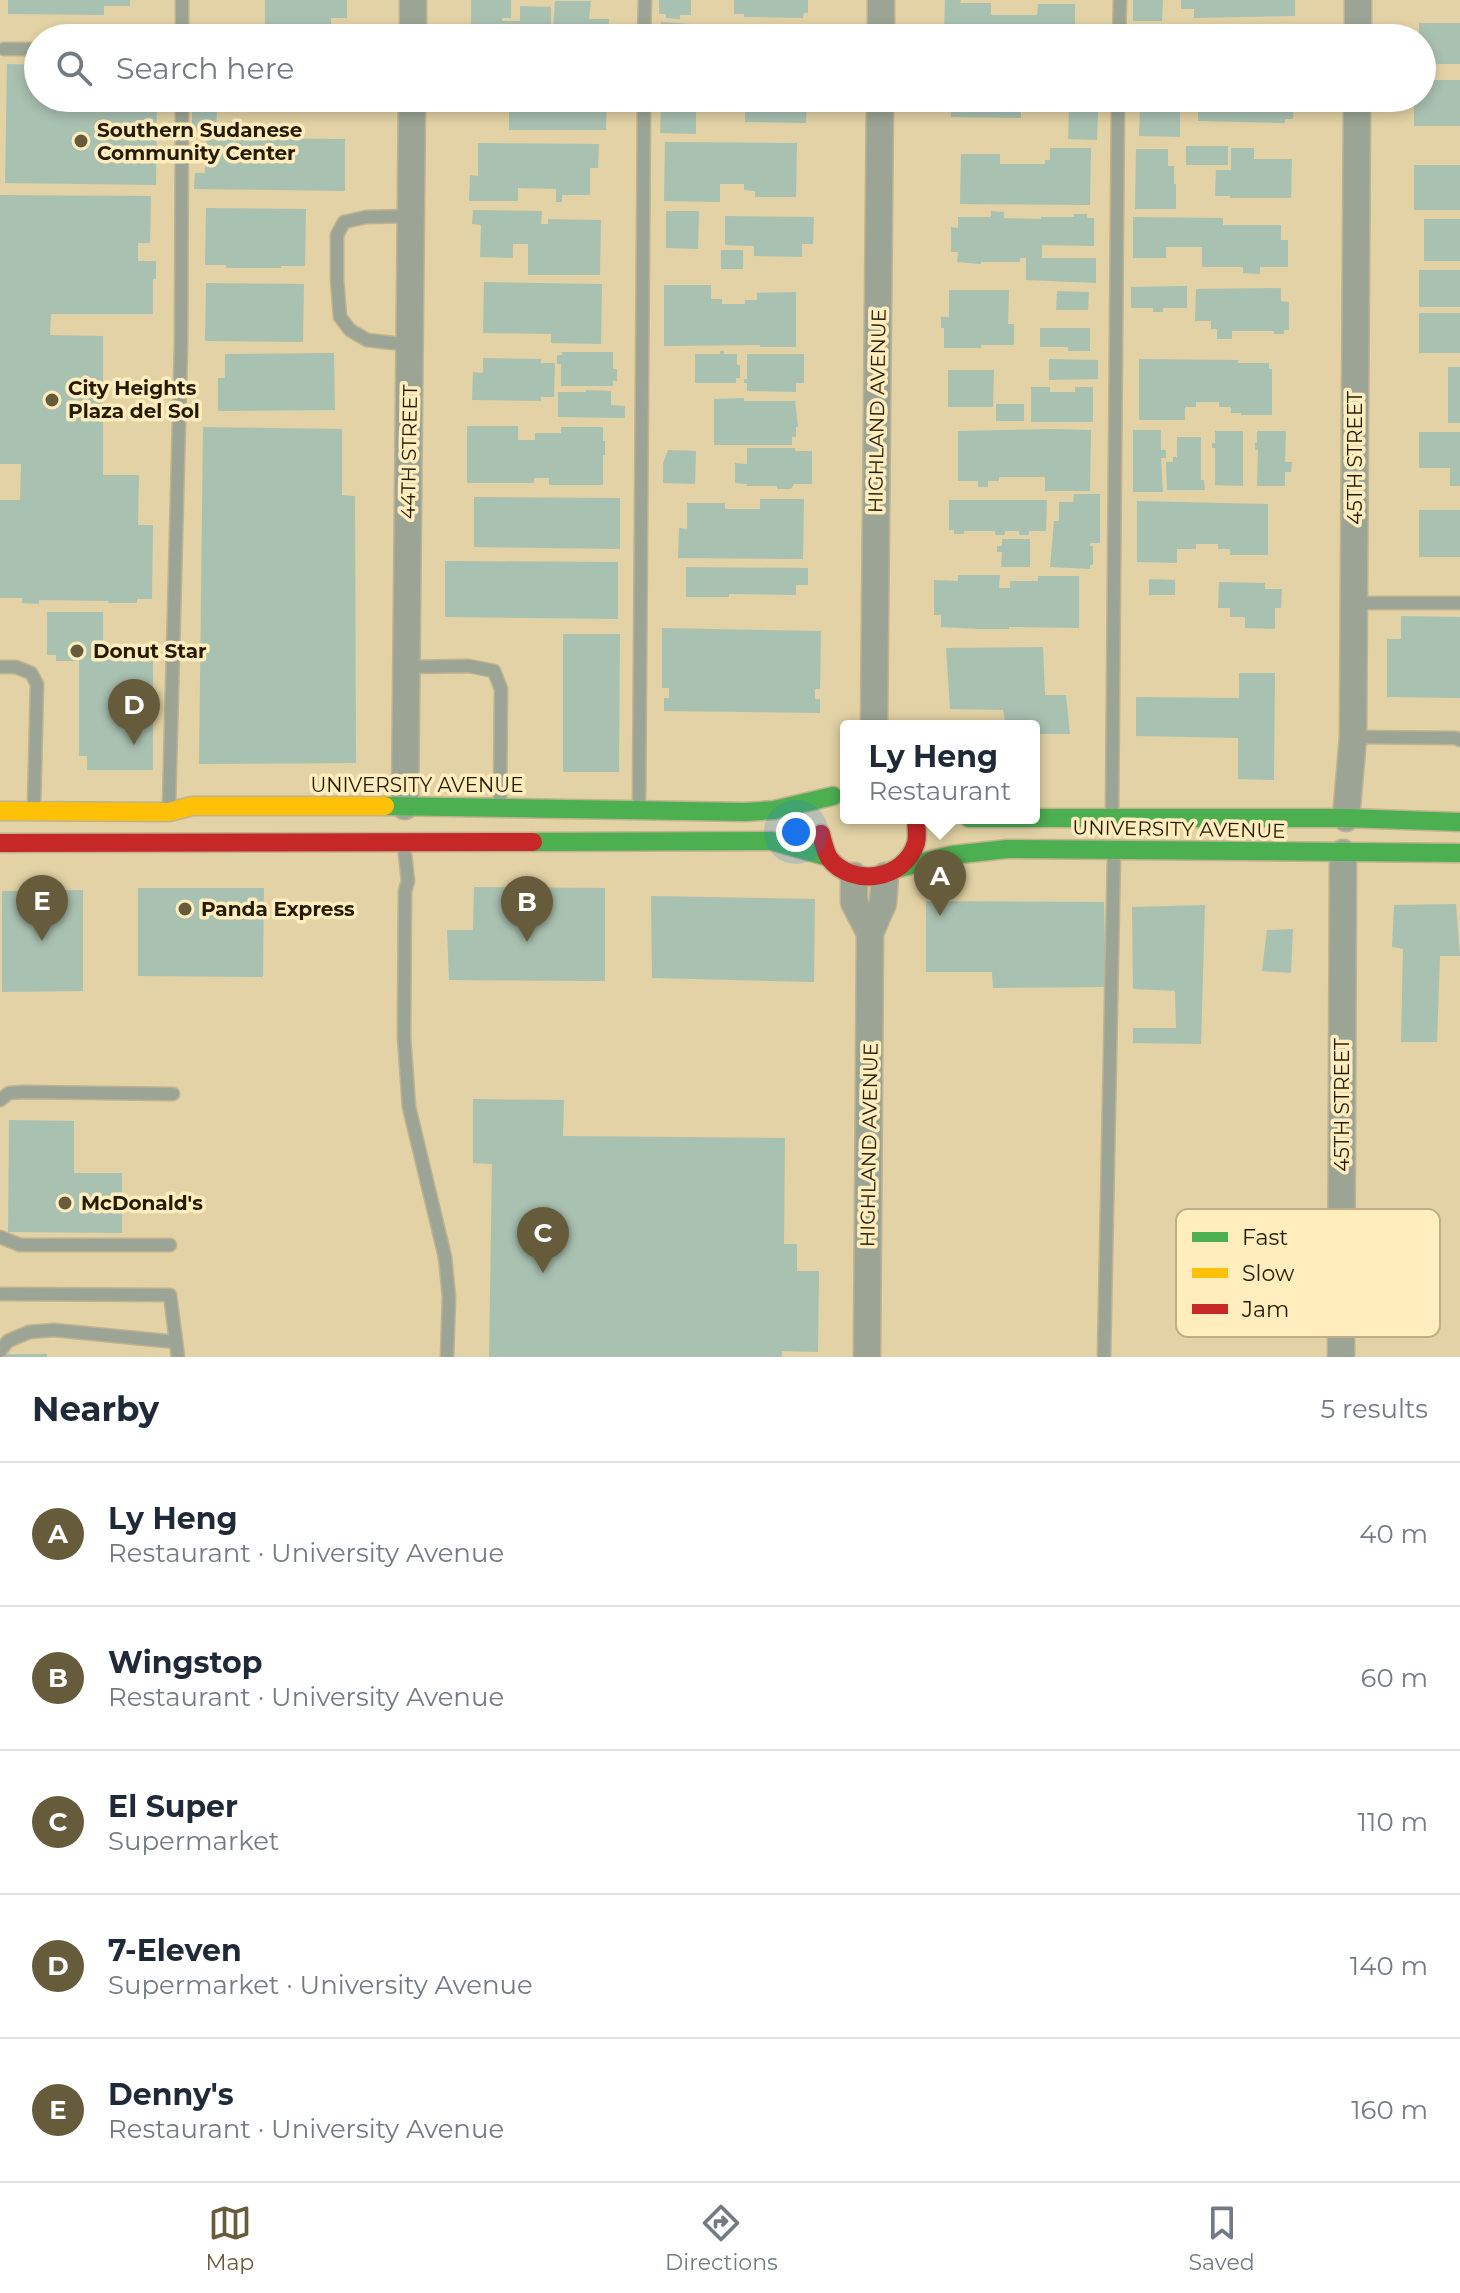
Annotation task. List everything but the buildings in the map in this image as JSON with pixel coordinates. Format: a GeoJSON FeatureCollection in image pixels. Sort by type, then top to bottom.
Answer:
{"type":"FeatureCollection","features":[{"type":"Feature","properties":{"kind":"main road","name":"UNIVERSITY AVENUE"},"geometry":{"type":"LineString","coordinates":[[0,811],[169,812],[192,806],[405,806],[745,812],[774,810],[840,792]]}},
{"type":"Feature","properties":{"kind":"main road"},"geometry":{"type":"LineString","coordinates":[[840,792],[824,810],[820,826],[821,842],[828,857],[839,869],[854,876]]}},
{"type":"Feature","properties":{"kind":"main road"},"geometry":{"type":"LineString","coordinates":[[404,842],[416,827],[479,827],[500,807]]}},
{"type":"Feature","properties":{"kind":"main road","name":"UNIVERSITY AVENUE"},"geometry":{"type":"LineString","coordinates":[[1040,818],[1346,818],[1460,822]]}},
{"type":"Feature","properties":{"kind":"main road"},"geometry":{"type":"LineString","coordinates":[[892,872],[910,856],[916,842],[918,824]]}},
{"type":"Feature","properties":{"kind":"main road"},"geometry":{"type":"LineString","coordinates":[[0,843],[772,841],[828,857]]}},
{"type":"Feature","properties":{"kind":"main road","name":"UNIVERSITY AVENUE"},"geometry":{"type":"LineString","coordinates":[[854,876],[869,878],[952,855],[1007,849],[1460,853]]}},
{"type":"Feature","properties":{"kind":"street"},"geometry":{"type":"LineString","coordinates":[[413,0],[413,24]]}},
{"type":"Feature","properties":{"kind":"street"},"geometry":{"type":"LineString","coordinates":[[881,0],[881,24]]}},
{"type":"Feature","properties":{"kind":"street"},"geometry":{"type":"LineString","coordinates":[[1358,0],[1358,24]]}},
{"type":"Feature","properties":{"kind":"street","name":"44TH STREET"},"geometry":{"type":"LineString","coordinates":[[405,806],[412,112]]}},
{"type":"Feature","properties":{"kind":"street","name":"HIGHLAND AVENUE"},"geometry":{"type":"LineString","coordinates":[[873,720],[880,112]]}},
{"type":"Feature","properties":{"kind":"street","name":"45TH STREET"},"geometry":{"type":"LineString","coordinates":[[1346,818],[1353,737],[1357,112]]}},
{"type":"Feature","properties":{"kind":"street","name":"45TH STREET"},"geometry":{"type":"LineString","coordinates":[[1342,1209],[1343,853]]}},
{"type":"Feature","properties":{"kind":"street","name":"HIGHLAND AVENUE"},"geometry":{"type":"LineString","coordinates":[[867,1357],[870,933],[892,872]]}},
{"type":"Feature","properties":{"kind":"street","name":"HIGHLAND AVENUE"},"geometry":{"type":"LineString","coordinates":[[854,876],[854,902],[870,933]]}},
{"type":"Feature","properties":{"kind":"street","name":"45TH STREET"},"geometry":{"type":"LineString","coordinates":[[1341,1337],[1341,1357]]}},
{"type":"Feature","properties":{"kind":"lane"},"geometry":{"type":"LineString","coordinates":[[182,0],[182,24]]}},
{"type":"Feature","properties":{"kind":"lane"},"geometry":{"type":"LineString","coordinates":[[644,24],[645,0]]}},
{"type":"Feature","properties":{"kind":"lane"},"geometry":{"type":"LineString","coordinates":[[1119,24],[1120,0]]}},
{"type":"Feature","properties":{"kind":"lane"},"geometry":{"type":"LineString","coordinates":[[4,49],[24,49]]}},
{"type":"Feature","properties":{"kind":"lane"},"geometry":{"type":"LineString","coordinates":[[169,812],[181,345],[182,112]]}},
{"type":"Feature","properties":{"kind":"lane"},"geometry":{"type":"LineString","coordinates":[[639,810],[644,112]]}},
{"type":"Feature","properties":{"kind":"lane"},"geometry":{"type":"LineString","coordinates":[[1112,819],[1118,112]]}},
{"type":"Feature","properties":{"kind":"lane"},"geometry":{"type":"LineString","coordinates":[[410,345],[367,340],[350,330],[340,317],[337,235],[344,222],[366,217],[411,216]]}},
{"type":"Feature","properties":{"kind":"lane"},"geometry":{"type":"LineString","coordinates":[[1353,603],[1460,603]]}},
{"type":"Feature","properties":{"kind":"lane"},"geometry":{"type":"LineString","coordinates":[[406,667],[469,666],[494,671],[501,689],[500,807]]}},
{"type":"Feature","properties":{"kind":"lane"},"geometry":{"type":"LineString","coordinates":[[0,667],[16,667],[31,673],[37,684],[34,811]]}},
{"type":"Feature","properties":{"kind":"lane"},"geometry":{"type":"LineString","coordinates":[[1353,737],[1460,740]]}},
{"type":"Feature","properties":{"kind":"lane"},"geometry":{"type":"LineString","coordinates":[[404,842],[408,881],[405,891],[404,1037],[408,1093],[445,1257],[449,1297],[447,1357]]}},
{"type":"Feature","properties":{"kind":"lane"},"geometry":{"type":"LineString","coordinates":[[1104,1357],[1114,850]]}},
{"type":"Feature","properties":{"kind":"lane"},"geometry":{"type":"LineString","coordinates":[[0,1100],[9,1093],[24,1092],[173,1094]]}},
{"type":"Feature","properties":{"kind":"lane"},"geometry":{"type":"LineString","coordinates":[[0,1237],[20,1245],[170,1245]]}},
{"type":"Feature","properties":{"kind":"lane"},"geometry":{"type":"LineString","coordinates":[[0,1294],[170,1295],[178,1357]]}},
{"type":"Feature","properties":{"kind":"lane"},"geometry":{"type":"LineString","coordinates":[[0,1351],[8,1341],[29,1332],[54,1330],[176,1342]]}},
{"type":"Feature","properties":{"kind":"traffic: fast"},"geometry":{"type":"LineString","coordinates":[[385,806],[745,812],[774,810],[833,796]]}},
{"type":"Feature","properties":{"kind":"traffic: fast"},"geometry":{"type":"LineString","coordinates":[[1040,818],[1346,818],[1460,822]]}},
{"type":"Feature","properties":{"kind":"traffic: fast"},"geometry":{"type":"LineString","coordinates":[[533,842],[772,841],[828,857]]}},
{"type":"Feature","properties":{"kind":"traffic: fast"},"geometry":{"type":"LineString","coordinates":[[899,868],[952,855],[1007,849],[1460,853]]}},
{"type":"Feature","properties":{"kind":"traffic: slow"},"geometry":{"type":"LineString","coordinates":[[0,811],[169,812],[192,806],[385,806]]}},
{"type":"Feature","properties":{"kind":"traffic: jam"},"geometry":{"type":"LineString","coordinates":[[821,834],[829,858],[839,867],[851,874],[877,876],[890,872],[910,855],[917,840],[916,824]]}},
{"type":"Feature","properties":{"kind":"traffic: jam"},"geometry":{"type":"LineString","coordinates":[[0,843],[533,842]]}},
{"type":"Feature","properties":{"kind":"place","name":"Southern Sudanese Community Center"},"geometry":{"type":"Point","coordinates":[81,141]}},
{"type":"Feature","properties":{"kind":"place","name":"City Heights Plaza del Sol"},"geometry":{"type":"Point","coordinates":[52,400]}},
{"type":"Feature","properties":{"kind":"place","name":"Donut Star"},"geometry":{"type":"Point","coordinates":[77,651]}},
{"type":"Feature","properties":{"kind":"place","name":"7-Eleven"},"geometry":{"type":"Point","coordinates":[134,745]}},
{"type":"Feature","properties":{"kind":"place","name":"Panda Express"},"geometry":{"type":"Point","coordinates":[185,909]}},
{"type":"Feature","properties":{"kind":"place","name":"Ly Heng"},"geometry":{"type":"Point","coordinates":[940,916]}},
{"type":"Feature","properties":{"kind":"place","name":"Denny's"},"geometry":{"type":"Point","coordinates":[42,941]}},
{"type":"Feature","properties":{"kind":"place","name":"Wingstop"},"geometry":{"type":"Point","coordinates":[527,942]}},
{"type":"Feature","properties":{"kind":"place","name":"McDonald's"},"geometry":{"type":"Point","coordinates":[65,1203]}},
{"type":"Feature","properties":{"kind":"place","name":"El Super"},"geometry":{"type":"Point","coordinates":[543,1273]}}]}
